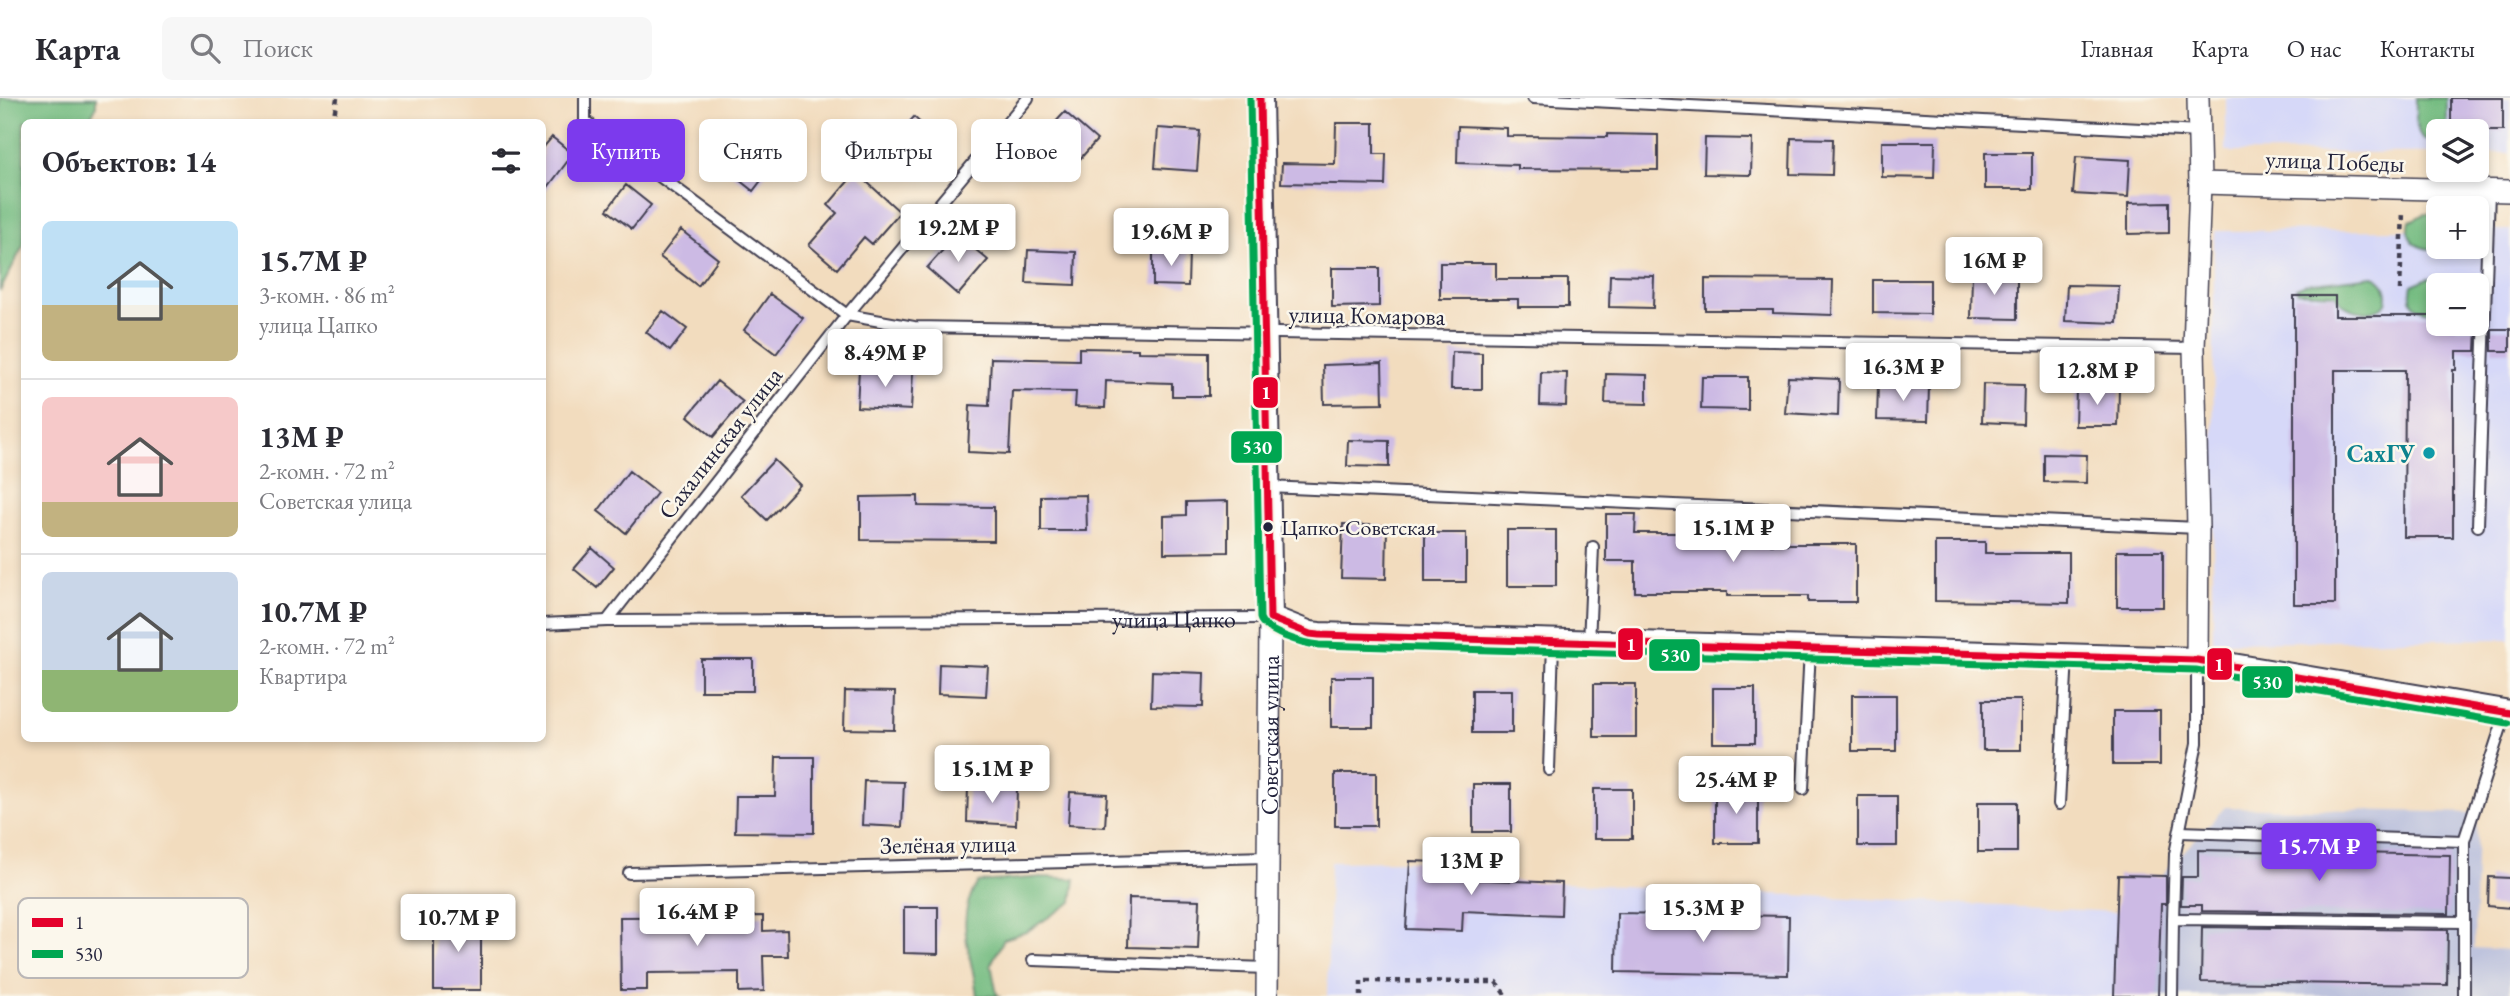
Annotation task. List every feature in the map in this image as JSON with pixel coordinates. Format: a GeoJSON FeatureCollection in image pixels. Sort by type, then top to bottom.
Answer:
{"type":"FeatureCollection","features":[{"type":"Feature","properties":{"kind":"street","name":"Советская улица"},"geometry":{"type":"LineString","coordinates":[[1260,98],[1270,618],[1267,996]]}},
{"type":"Feature","properties":{"kind":"street"},"geometry":{"type":"LineString","coordinates":[[2197,660],[2198,528],[2194,348],[2200,183],[2198,98]]}},
{"type":"Feature","properties":{"kind":"street","name":"улица Победы"},"geometry":{"type":"LineString","coordinates":[[2200,183],[2499,191]]}},
{"type":"Feature","properties":{"kind":"street","name":"улица Цапко"},"geometry":{"type":"LineString","coordinates":[[1270,618],[1310,634],[2197,660],[2508,712]]}},
{"type":"Feature","properties":{"kind":"lane","name":"улица Комарова"},"geometry":{"type":"LineString","coordinates":[[585,98],[585,121],[847,315],[914,327],[2194,348]]}},
{"type":"Feature","properties":{"kind":"lane","name":"Сахалинская улица"},"geometry":{"type":"LineString","coordinates":[[607,621],[847,315],[1028,98]]}},
{"type":"Feature","properties":{"kind":"lane"},"geometry":{"type":"LineString","coordinates":[[1533,98],[2200,132]]}},
{"type":"Feature","properties":{"kind":"lane"},"geometry":{"type":"LineString","coordinates":[[2478,526],[2499,191]]}},
{"type":"Feature","properties":{"kind":"lane"},"geometry":{"type":"LineString","coordinates":[[1268,487],[2198,528]]}},
{"type":"Feature","properties":{"kind":"lane"},"geometry":{"type":"LineString","coordinates":[[1589,643],[1593,547]]}},
{"type":"Feature","properties":{"kind":"lane","name":"улица Цапко"},"geometry":{"type":"LineString","coordinates":[[546,624],[607,621],[1270,618]]}},
{"type":"Feature","properties":{"kind":"lane"},"geometry":{"type":"LineString","coordinates":[[1549,770],[1553,643]]}},
{"type":"Feature","properties":{"kind":"lane"},"geometry":{"type":"LineString","coordinates":[[1802,789],[1810,649]]}},
{"type":"Feature","properties":{"kind":"lane"},"geometry":{"type":"LineString","coordinates":[[2059,804],[2067,656]]}},
{"type":"Feature","properties":{"kind":"lane"},"geometry":{"type":"LineString","coordinates":[[2172,996],[2175,854],[2197,743],[2197,660]]}},
{"type":"Feature","properties":{"kind":"lane"},"geometry":{"type":"LineString","coordinates":[[2464,996],[2465,841],[2508,712]]}},
{"type":"Feature","properties":{"kind":"lane"},"geometry":{"type":"LineString","coordinates":[[2180,832],[2465,841]]}},
{"type":"Feature","properties":{"kind":"lane","name":"Зелёная улица"},"geometry":{"type":"LineString","coordinates":[[629,873],[1268,857]]}},
{"type":"Feature","properties":{"kind":"lane"},"geometry":{"type":"LineString","coordinates":[[2174,919],[2464,922]]}},
{"type":"Feature","properties":{"kind":"lane"},"geometry":{"type":"LineString","coordinates":[[1033,960],[1267,968]]}},
{"type":"Feature","properties":{"kind":"path"},"geometry":{"type":"LineString","coordinates":[[334,119],[337,98]]}},
{"type":"Feature","properties":{"kind":"path"},"geometry":{"type":"LineString","coordinates":[[2400,290],[2404,190]]}},
{"type":"Feature","properties":{"kind":"path"},"geometry":{"type":"LineString","coordinates":[[1361,996],[1361,981],[1496,982],[1506,996]]}},
{"type":"Feature","properties":{"kind":"shaded area"},"geometry":{"type":"Polygon","coordinates":[[[2226,98],[2510,98],[2510,153],[2489,153],[2489,119],[2426,119],[2426,153],[2226,152],[2226,98]]]}},
{"type":"Feature","properties":{"kind":"shaded area"},"geometry":{"type":"Polygon","coordinates":[[[2426,230],[2426,259],[2489,259],[2489,230],[2510,230],[2510,639],[2213,642],[2214,231],[2426,230]]]}},
{"type":"Feature","properties":{"kind":"shaded area"},"geometry":{"type":"Polygon","coordinates":[[[2225,807],[2477,813],[2474,948],[2510,950],[2510,996],[2114,996],[2117,912],[2161,876],[2225,807]]]}},
{"type":"Feature","properties":{"kind":"shaded area"},"geometry":{"type":"Polygon","coordinates":[[[1410,861],[1407,929],[1462,931],[1463,911],[1561,915],[1562,883],[2117,912],[2114,996],[1327,996],[1330,862],[1410,861]]]}},
{"type":"Feature","properties":{"kind":"green space"},"geometry":{"type":"Polygon","coordinates":[[[0,98],[96,98],[96,107],[90,119],[21,119],[21,250],[0,291],[0,98]]]}},
{"type":"Feature","properties":{"kind":"green space"},"geometry":{"type":"Polygon","coordinates":[[[2416,98],[2447,98],[2447,119],[2426,119],[2426,139],[2420,134],[2416,120],[2416,98]]]}},
{"type":"Feature","properties":{"kind":"green space"},"geometry":{"type":"Polygon","coordinates":[[[2426,214],[2426,248],[2420,247],[2411,238],[2410,221],[2426,214]]]}},
{"type":"Feature","properties":{"kind":"green space"},"geometry":{"type":"Polygon","coordinates":[[[2373,276],[2383,283],[2387,294],[2386,303],[2374,310],[2358,311],[2344,305],[2336,294],[2298,292],[2296,288],[2306,284],[2373,276]]]}},
{"type":"Feature","properties":{"kind":"green space"},"geometry":{"type":"Polygon","coordinates":[[[2426,279],[2426,311],[2413,303],[2412,285],[2426,279]]]}},
{"type":"Feature","properties":{"kind":"green space"},"geometry":{"type":"Polygon","coordinates":[[[1043,877],[1075,879],[1072,902],[1026,932],[1004,939],[991,964],[997,995],[1001,996],[977,996],[965,925],[970,897],[978,882],[1043,877]]]}},
{"type":"Feature","properties":{"kind":"building"},"geometry":{"type":"Polygon","coordinates":[[[2451,98],[2503,98],[2503,131],[2489,131],[2489,119],[2451,119],[2451,98]]]}},
{"type":"Feature","properties":{"kind":"building"},"geometry":{"type":"Polygon","coordinates":[[[1065,112],[1073,119],[1058,119],[1065,112]]]}},
{"type":"Feature","properties":{"kind":"building"},"geometry":{"type":"Polygon","coordinates":[[[1336,123],[1374,123],[1374,154],[1386,154],[1385,185],[1281,183],[1282,163],[1335,164],[1336,123]]]}},
{"type":"Feature","properties":{"kind":"building"},"geometry":{"type":"Polygon","coordinates":[[[1081,126],[1097,140],[1081,158],[1081,126]]]}},
{"type":"Feature","properties":{"kind":"building"},"geometry":{"type":"Polygon","coordinates":[[[1458,126],[1507,128],[1507,136],[1658,135],[1658,170],[1518,169],[1518,165],[1457,163],[1458,126]]]}},
{"type":"Feature","properties":{"kind":"building"},"geometry":{"type":"Polygon","coordinates":[[[1158,128],[1200,131],[1197,171],[1155,168],[1158,128]]]}},
{"type":"Feature","properties":{"kind":"building"},"geometry":{"type":"Polygon","coordinates":[[[552,137],[567,149],[567,162],[546,190],[546,144],[552,137]]]}},
{"type":"Feature","properties":{"kind":"building"},"geometry":{"type":"Polygon","coordinates":[[[1705,138],[1752,139],[1751,175],[1704,174],[1705,138]]]}},
{"type":"Feature","properties":{"kind":"building"},"geometry":{"type":"Polygon","coordinates":[[[1791,138],[1833,139],[1832,175],[1790,174],[1791,138]]]}},
{"type":"Feature","properties":{"kind":"building"},"geometry":{"type":"Polygon","coordinates":[[[1882,142],[1935,142],[1934,178],[1882,177],[1882,142]]]}},
{"type":"Feature","properties":{"kind":"building"},"geometry":{"type":"Polygon","coordinates":[[[1985,153],[2032,153],[2032,189],[1985,189],[1985,153]]]}},
{"type":"Feature","properties":{"kind":"building"},"geometry":{"type":"Polygon","coordinates":[[[2076,157],[2130,160],[2128,197],[2073,194],[2076,157]]]}},
{"type":"Feature","properties":{"kind":"building"},"geometry":{"type":"Polygon","coordinates":[[[742,182],[760,182],[753,191],[742,182]]]}},
{"type":"Feature","properties":{"kind":"building"},"geometry":{"type":"Polygon","coordinates":[[[848,182],[867,182],[900,212],[872,244],[864,237],[837,269],[809,245],[837,213],[828,205],[848,182]]]}},
{"type":"Feature","properties":{"kind":"building"},"geometry":{"type":"Polygon","coordinates":[[[626,185],[651,205],[632,229],[607,210],[626,185]]]}},
{"type":"Feature","properties":{"kind":"building"},"geometry":{"type":"Polygon","coordinates":[[[2169,202],[2169,233],[2128,234],[2128,203],[2169,202]]]}},
{"type":"Feature","properties":{"kind":"building"},"geometry":{"type":"Polygon","coordinates":[[[681,230],[718,259],[698,286],[660,257],[681,230]]]}},
{"type":"Feature","properties":{"kind":"building"},"geometry":{"type":"Polygon","coordinates":[[[957,234],[988,260],[958,295],[927,268],[957,234]]]}},
{"type":"Feature","properties":{"kind":"building"},"geometry":{"type":"Polygon","coordinates":[[[1028,250],[1076,252],[1075,285],[1026,283],[1028,250]]]}},
{"type":"Feature","properties":{"kind":"building"},"geometry":{"type":"Polygon","coordinates":[[[1153,251],[1189,252],[1188,286],[1153,285],[1153,251]]]}},
{"type":"Feature","properties":{"kind":"building"},"geometry":{"type":"Polygon","coordinates":[[[1440,263],[1496,263],[1496,279],[1568,279],[1568,307],[1518,307],[1518,299],[1440,299],[1440,263]]]}},
{"type":"Feature","properties":{"kind":"building"},"geometry":{"type":"Polygon","coordinates":[[[1332,268],[1379,268],[1379,306],[1332,307],[1332,268]]]}},
{"type":"Feature","properties":{"kind":"building"},"geometry":{"type":"Polygon","coordinates":[[[1972,274],[2017,275],[2017,319],[1971,318],[1972,274]]]}},
{"type":"Feature","properties":{"kind":"building"},"geometry":{"type":"Polygon","coordinates":[[[1610,275],[1654,276],[1653,308],[1609,307],[1610,275]]]}},
{"type":"Feature","properties":{"kind":"building"},"geometry":{"type":"Polygon","coordinates":[[[1705,279],[1833,280],[1832,315],[1773,313],[1773,310],[1705,310],[1705,279]]]}},
{"type":"Feature","properties":{"kind":"building"},"geometry":{"type":"Polygon","coordinates":[[[1873,280],[1930,280],[1930,314],[1873,313],[1873,280]]]}},
{"type":"Feature","properties":{"kind":"building"},"geometry":{"type":"Polygon","coordinates":[[[2067,285],[2119,286],[2117,323],[2065,321],[2067,285]]]}},
{"type":"Feature","properties":{"kind":"building"},"geometry":{"type":"Polygon","coordinates":[[[770,294],[803,318],[776,354],[744,330],[770,294]]]}},
{"type":"Feature","properties":{"kind":"building","name":"СахГУ"},"geometry":{"type":"Polygon","coordinates":[[[2294,296],[2335,296],[2335,316],[2426,316],[2426,336],[2477,336],[2476,351],[2456,351],[2456,370],[2453,370],[2453,537],[2404,537],[2405,370],[2335,370],[2335,604],[2294,604],[2294,296]]]}},
{"type":"Feature","properties":{"kind":"building"},"geometry":{"type":"Polygon","coordinates":[[[663,311],[687,329],[670,351],[646,332],[663,311]]]}},
{"type":"Feature","properties":{"kind":"building"},"geometry":{"type":"Polygon","coordinates":[[[2492,329],[2510,329],[2510,351],[2492,351],[2492,329]]]}},
{"type":"Feature","properties":{"kind":"building"},"geometry":{"type":"Polygon","coordinates":[[[1079,348],[1209,353],[1209,396],[1172,396],[1172,383],[1106,381],[1105,408],[1075,407],[1076,392],[1012,391],[1009,454],[968,452],[970,405],[989,406],[991,358],[1079,360],[1079,348]]]}},
{"type":"Feature","properties":{"kind":"building"},"geometry":{"type":"Polygon","coordinates":[[[1452,352],[1482,353],[1482,389],[1451,389],[1452,352]]]}},
{"type":"Feature","properties":{"kind":"building"},"geometry":{"type":"Polygon","coordinates":[[[1382,363],[1383,403],[1324,404],[1323,365],[1382,363]]]}},
{"type":"Feature","properties":{"kind":"building"},"geometry":{"type":"Polygon","coordinates":[[[859,369],[913,371],[911,410],[857,407],[859,369]]]}},
{"type":"Feature","properties":{"kind":"building"},"geometry":{"type":"Polygon","coordinates":[[[1541,372],[1567,373],[1566,406],[1540,405],[1541,372]]]}},
{"type":"Feature","properties":{"kind":"building"},"geometry":{"type":"Polygon","coordinates":[[[1606,374],[1647,375],[1647,404],[1605,403],[1606,374]]]}},
{"type":"Feature","properties":{"kind":"building"},"geometry":{"type":"Polygon","coordinates":[[[1702,377],[1748,377],[1748,410],[1701,409],[1702,377]]]}},
{"type":"Feature","properties":{"kind":"building"},"geometry":{"type":"Polygon","coordinates":[[[1788,377],[1839,379],[1838,416],[1785,413],[1788,377]]]}},
{"type":"Feature","properties":{"kind":"building"},"geometry":{"type":"Polygon","coordinates":[[[717,381],[743,402],[713,437],[688,416],[717,381]]]}},
{"type":"Feature","properties":{"kind":"building"},"geometry":{"type":"Polygon","coordinates":[[[1878,384],[1929,386],[1928,421],[1877,420],[1878,384]]]}},
{"type":"Feature","properties":{"kind":"building"},"geometry":{"type":"Polygon","coordinates":[[[1983,384],[2024,385],[2023,424],[1982,422],[1983,384]]]}},
{"type":"Feature","properties":{"kind":"building"},"geometry":{"type":"Polygon","coordinates":[[[2076,388],[2119,389],[2118,426],[2075,426],[2076,388]]]}},
{"type":"Feature","properties":{"kind":"building"},"geometry":{"type":"Polygon","coordinates":[[[1348,440],[1389,441],[1389,467],[1347,466],[1348,440]]]}},
{"type":"Feature","properties":{"kind":"building"},"geometry":{"type":"Polygon","coordinates":[[[2044,454],[2087,455],[2086,483],[2044,482],[2044,454]]]}},
{"type":"Feature","properties":{"kind":"building"},"geometry":{"type":"Polygon","coordinates":[[[774,460],[800,485],[767,520],[741,495],[774,460]]]}},
{"type":"Feature","properties":{"kind":"building"},"geometry":{"type":"Polygon","coordinates":[[[629,471],[657,493],[626,533],[598,511],[629,471]]]}},
{"type":"Feature","properties":{"kind":"building"},"geometry":{"type":"Polygon","coordinates":[[[1086,495],[1087,531],[1041,531],[1041,496],[1086,495]]]}},
{"type":"Feature","properties":{"kind":"building"},"geometry":{"type":"Polygon","coordinates":[[[918,496],[918,506],[994,507],[994,541],[861,540],[861,497],[918,496]]]}},
{"type":"Feature","properties":{"kind":"building"},"geometry":{"type":"Polygon","coordinates":[[[1228,501],[1228,552],[1164,553],[1164,516],[1186,515],[1186,502],[1228,501]]]}},
{"type":"Feature","properties":{"kind":"building"},"geometry":{"type":"Polygon","coordinates":[[[1606,514],[1636,514],[1635,533],[1689,533],[1689,537],[1771,537],[1771,544],[1856,544],[1856,602],[1808,602],[1808,596],[1727,596],[1727,592],[1635,592],[1635,561],[1606,561],[1606,514]]]}},
{"type":"Feature","properties":{"kind":"building"},"geometry":{"type":"Polygon","coordinates":[[[1343,524],[1387,526],[1386,579],[1341,578],[1343,524]]]}},
{"type":"Feature","properties":{"kind":"building"},"geometry":{"type":"Polygon","coordinates":[[[1507,530],[1556,530],[1556,586],[1507,586],[1507,530]]]}},
{"type":"Feature","properties":{"kind":"building"},"geometry":{"type":"Polygon","coordinates":[[[1425,533],[1466,533],[1466,582],[1425,582],[1425,533]]]}},
{"type":"Feature","properties":{"kind":"building"},"geometry":{"type":"Polygon","coordinates":[[[1935,542],[1985,542],[1985,553],[2069,553],[2069,603],[1935,601],[1935,542]]]}},
{"type":"Feature","properties":{"kind":"building"},"geometry":{"type":"Polygon","coordinates":[[[592,548],[614,567],[597,588],[574,569],[592,548]]]}},
{"type":"Feature","properties":{"kind":"building"},"geometry":{"type":"Polygon","coordinates":[[[2117,551],[2163,551],[2163,607],[2117,607],[2117,551]]]}},
{"type":"Feature","properties":{"kind":"building"},"geometry":{"type":"Polygon","coordinates":[[[701,659],[753,659],[753,691],[701,691],[701,659]]]}},
{"type":"Feature","properties":{"kind":"building"},"geometry":{"type":"Polygon","coordinates":[[[939,664],[988,666],[986,696],[938,694],[939,664]]]}},
{"type":"Feature","properties":{"kind":"building"},"geometry":{"type":"Polygon","coordinates":[[[1152,671],[1204,673],[1203,707],[1151,706],[1152,671]]]}},
{"type":"Feature","properties":{"kind":"building"},"geometry":{"type":"Polygon","coordinates":[[[1331,677],[1373,677],[1373,727],[1331,727],[1331,677]]]}},
{"type":"Feature","properties":{"kind":"building"},"geometry":{"type":"Polygon","coordinates":[[[1594,684],[1636,684],[1636,737],[1594,737],[1594,684]]]}},
{"type":"Feature","properties":{"kind":"building"},"geometry":{"type":"Polygon","coordinates":[[[1713,688],[1755,688],[1755,743],[1713,743],[1713,688]]]}},
{"type":"Feature","properties":{"kind":"building"},"geometry":{"type":"Polygon","coordinates":[[[1472,690],[1512,690],[1512,733],[1472,733],[1472,690]]]}},
{"type":"Feature","properties":{"kind":"building"},"geometry":{"type":"Polygon","coordinates":[[[845,691],[895,692],[894,730],[844,729],[845,691]]]}},
{"type":"Feature","properties":{"kind":"building"},"geometry":{"type":"Polygon","coordinates":[[[1852,695],[1896,695],[1896,751],[1852,751],[1852,695]]]}},
{"type":"Feature","properties":{"kind":"building"},"geometry":{"type":"Polygon","coordinates":[[[1983,700],[2021,700],[2021,750],[1983,750],[1983,700]]]}},
{"type":"Feature","properties":{"kind":"building"},"geometry":{"type":"Polygon","coordinates":[[[2113,711],[2160,711],[2160,765],[2113,765],[2113,711]]]}},
{"type":"Feature","properties":{"kind":"building"},"geometry":{"type":"Polygon","coordinates":[[[776,757],[814,757],[814,833],[735,832],[736,796],[775,796],[776,757]]]}},
{"type":"Feature","properties":{"kind":"building"},"geometry":{"type":"Polygon","coordinates":[[[1335,773],[1376,773],[1376,826],[1335,826],[1335,773]]]}},
{"type":"Feature","properties":{"kind":"building"},"geometry":{"type":"Polygon","coordinates":[[[864,781],[904,782],[902,827],[862,825],[864,781]]]}},
{"type":"Feature","properties":{"kind":"building"},"geometry":{"type":"Polygon","coordinates":[[[1473,784],[1511,784],[1511,832],[1473,832],[1473,784]]]}},
{"type":"Feature","properties":{"kind":"building"},"geometry":{"type":"Polygon","coordinates":[[[968,786],[1017,788],[1016,825],[967,822],[968,786]]]}},
{"type":"Feature","properties":{"kind":"building"},"geometry":{"type":"Polygon","coordinates":[[[1594,789],[1632,789],[1632,839],[1594,839],[1594,789]]]}},
{"type":"Feature","properties":{"kind":"building"},"geometry":{"type":"Polygon","coordinates":[[[1715,790],[1758,790],[1758,843],[1715,843],[1715,790]]]}},
{"type":"Feature","properties":{"kind":"building"},"geometry":{"type":"Polygon","coordinates":[[[1070,792],[1107,794],[1105,827],[1068,825],[1070,792]]]}},
{"type":"Feature","properties":{"kind":"building"},"geometry":{"type":"Polygon","coordinates":[[[1858,796],[1897,796],[1897,846],[1858,846],[1858,796]]]}},
{"type":"Feature","properties":{"kind":"building"},"geometry":{"type":"Polygon","coordinates":[[[1978,802],[2017,802],[2017,852],[1978,852],[1978,802]]]}},
{"type":"Feature","properties":{"kind":"building"},"geometry":{"type":"Polygon","coordinates":[[[2198,850],[2450,855],[2449,914],[2202,911],[2202,905],[2181,905],[2182,877],[2198,877],[2198,850]]]}},
{"type":"Feature","properties":{"kind":"building"},"geometry":{"type":"Polygon","coordinates":[[[1410,861],[1465,863],[1464,879],[1562,883],[1561,915],[1463,911],[1462,931],[1406,929],[1410,861]]]}},
{"type":"Feature","properties":{"kind":"building"},"geometry":{"type":"Polygon","coordinates":[[[2118,875],[2166,876],[2166,904],[2161,904],[2158,996],[2114,996],[2118,875]]]}},
{"type":"Feature","properties":{"kind":"building"},"geometry":{"type":"Polygon","coordinates":[[[2489,877],[2510,878],[2510,908],[2488,906],[2489,877]]]}},
{"type":"Feature","properties":{"kind":"building"},"geometry":{"type":"Polygon","coordinates":[[[1129,898],[1200,900],[1198,949],[1128,947],[1129,898]]]}},
{"type":"Feature","properties":{"kind":"building"},"geometry":{"type":"Polygon","coordinates":[[[904,907],[938,907],[938,954],[904,953],[904,907]]]}},
{"type":"Feature","properties":{"kind":"building"},"geometry":{"type":"Polygon","coordinates":[[[1617,913],[1789,916],[1788,975],[1616,972],[1617,913]]]}},
{"type":"Feature","properties":{"kind":"building"},"geometry":{"type":"Polygon","coordinates":[[[763,916],[763,931],[787,930],[788,956],[763,956],[764,991],[739,992],[739,972],[647,973],[647,990],[621,990],[620,917],[763,916]]]}},
{"type":"Feature","properties":{"kind":"building"},"geometry":{"type":"Polygon","coordinates":[[[434,919],[481,919],[481,990],[434,990],[434,919]]]}},
{"type":"Feature","properties":{"kind":"building"},"geometry":{"type":"Polygon","coordinates":[[[2202,927],[2448,930],[2447,985],[2201,982],[2202,927]]]}},
{"type":"Feature","properties":{"kind":"transit line","name":"530"},"geometry":{"type":"LineString","coordinates":[[1250,98],[1260,618],[1276,632],[1295,640],[1319,645],[2196,670],[2508,723]]}},
{"type":"Feature","properties":{"kind":"transit line","name":"1"},"geometry":{"type":"LineString","coordinates":[[1260,98],[1270,618],[1319,635],[2197,660],[2510,713]]}},
{"type":"Feature","properties":{"kind":"place","name":"СахГУ"},"geometry":{"type":"Point","coordinates":[2429,453]}},
{"type":"Feature","properties":{"kind":"place","name":"Цапко-Советская"},"geometry":{"type":"Point","coordinates":[1268,527]}}]}
